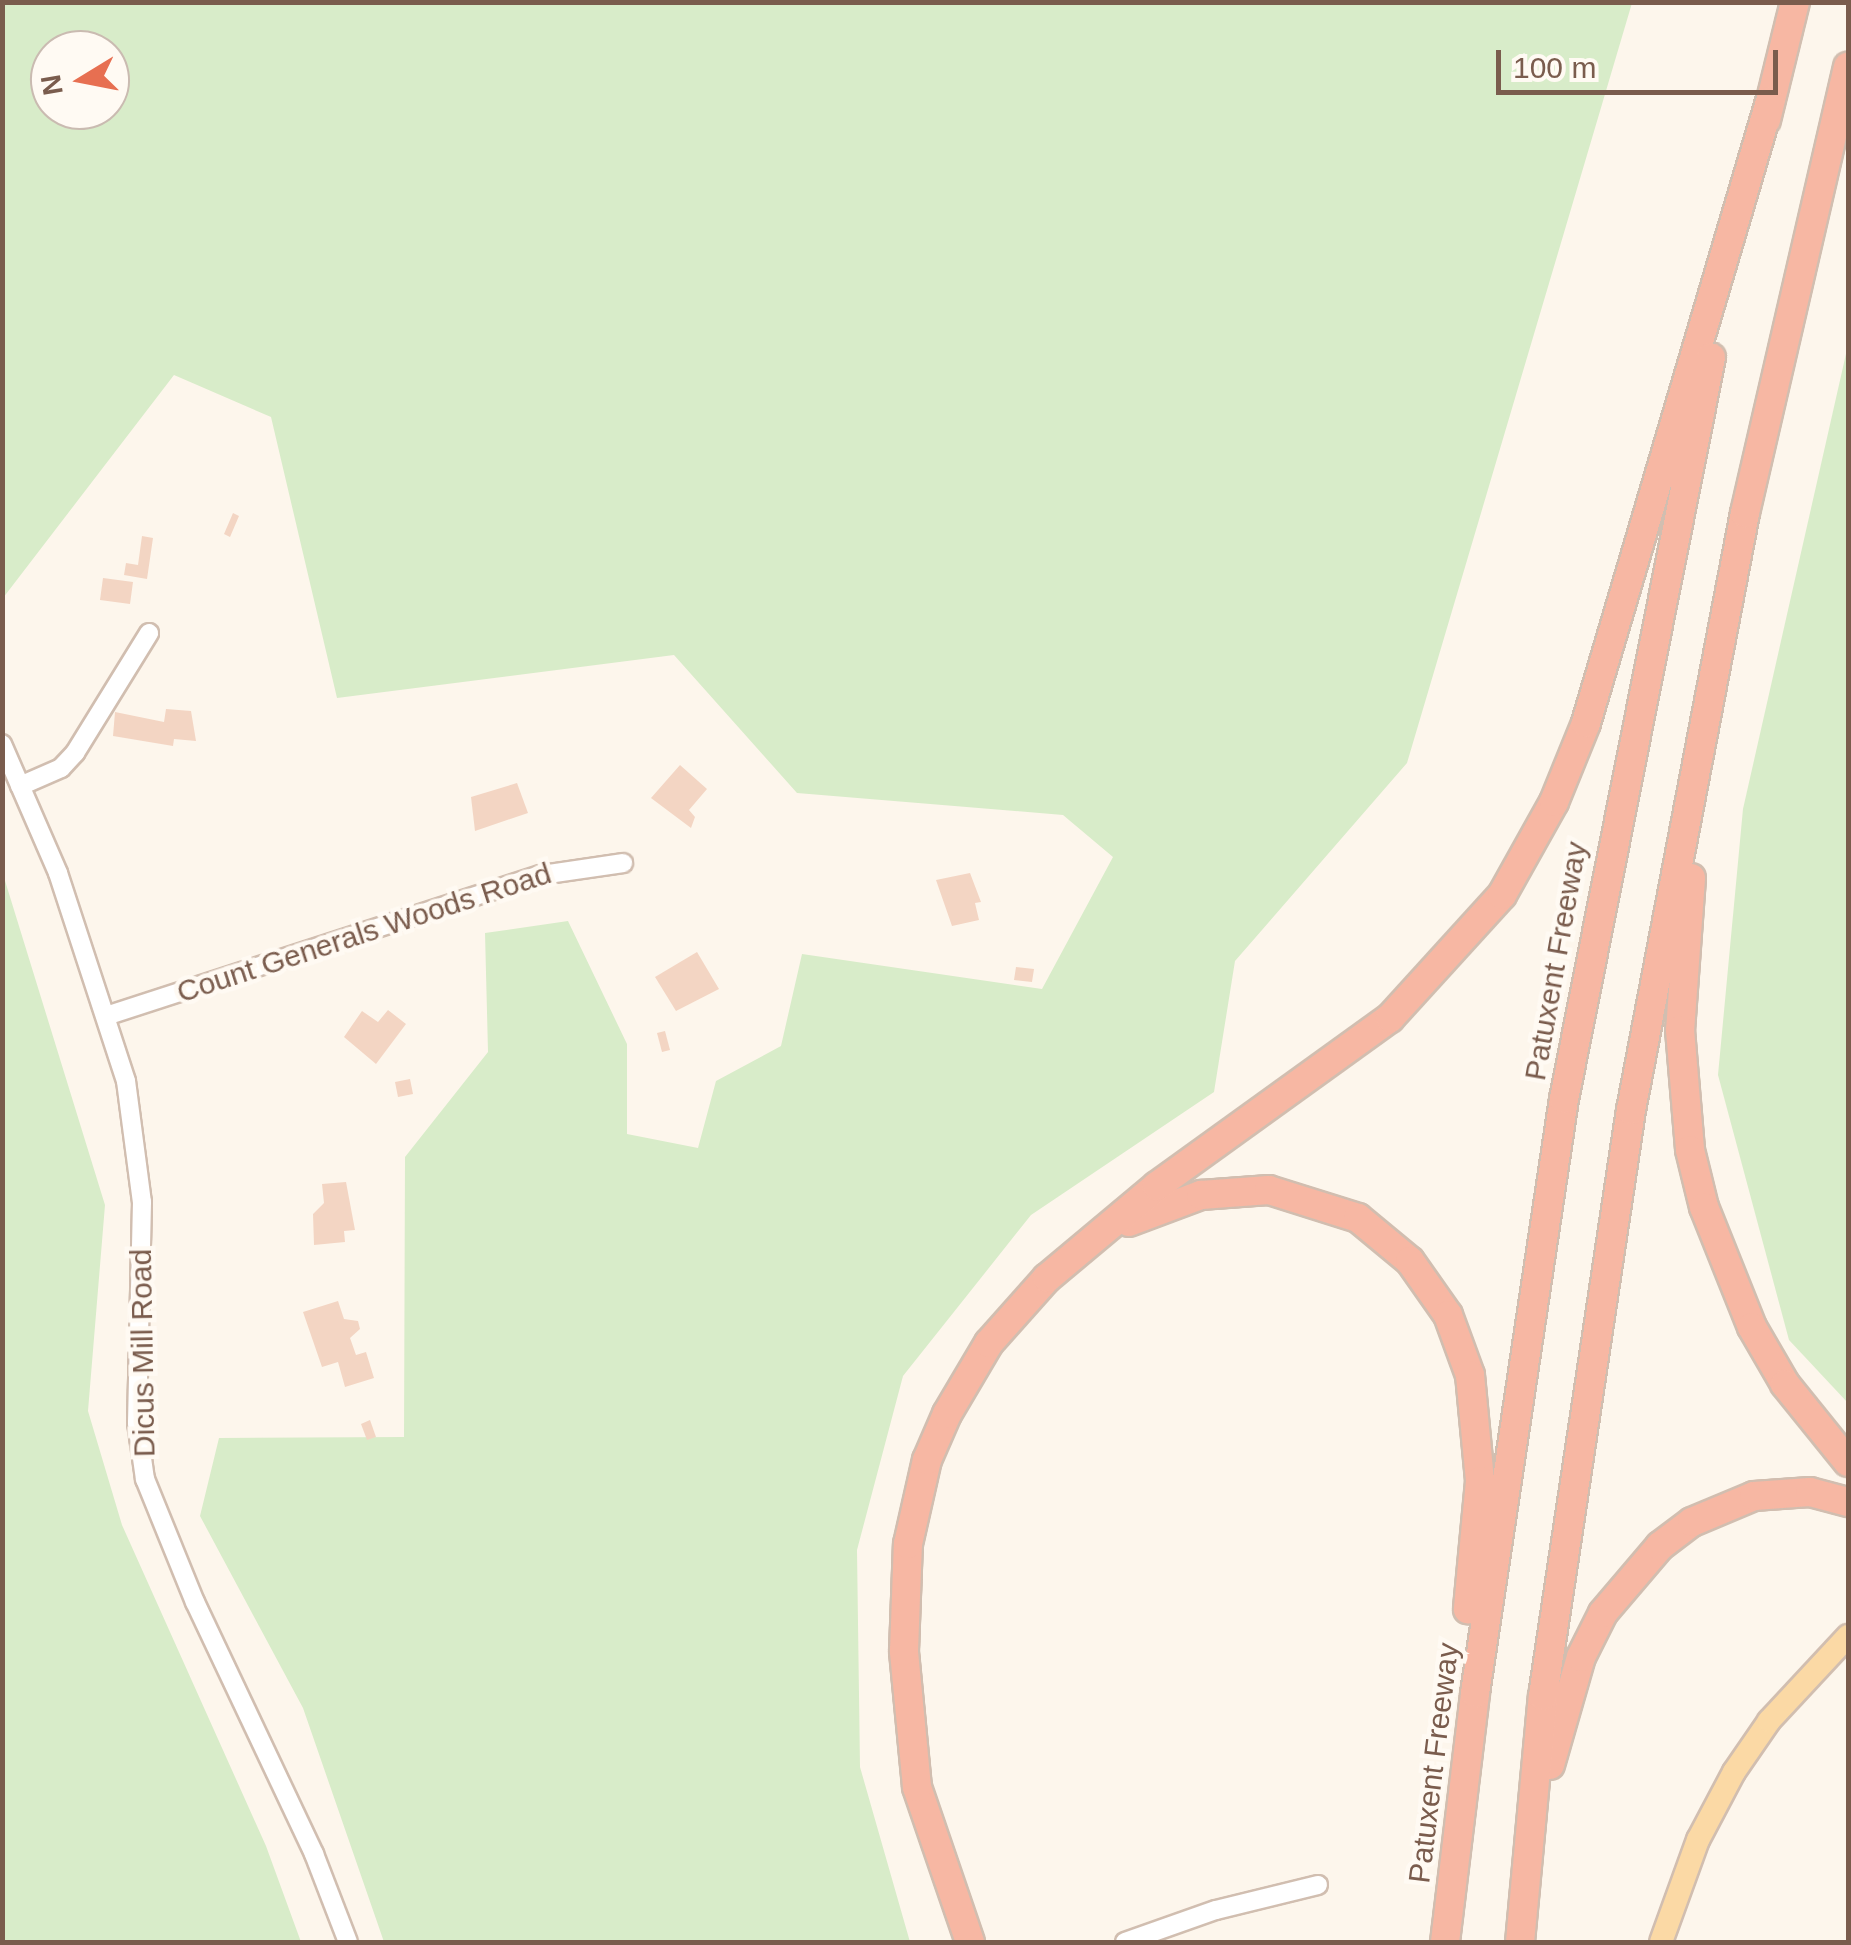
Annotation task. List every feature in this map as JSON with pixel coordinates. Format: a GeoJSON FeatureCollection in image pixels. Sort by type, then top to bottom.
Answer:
{"type":"FeatureCollection","features":[{"type":"Feature","properties":{"kind":"highway","name":"Patuxent Freeway"},"geometry":{"type":"LineString","coordinates":[[1444,1942],[1483,1634],[1567,1080],[1679,500],[1795,2]]}},
{"type":"Feature","properties":{"kind":"highway"},"geometry":{"type":"LineString","coordinates":[[1520,1938],[1543,1696],[1587,1382],[1682,830],[1745,514],[1848,67]]}},
{"type":"Feature","properties":{"kind":"highway"},"geometry":{"type":"LineString","coordinates":[[970,1942],[918,1787],[904,1651],[908,1544],[928,1460],[968,1375],[1017,1310],[1080,1249],[1390,1018],[1466,941],[1533,844],[1586,723],[1770,102]]}},
{"type":"Feature","properties":{"kind":"highway"},"geometry":{"type":"LineString","coordinates":[[1745,514],[1688,900],[1682,1090],[1694,1169],[1725,1268],[1785,1384],[1848,1462]]}},
{"type":"Feature","properties":{"kind":"highway"},"geometry":{"type":"LineString","coordinates":[[1080,1249],[1138,1217],[1201,1195],[1285,1193],[1332,1205],[1383,1236],[1420,1273],[1448,1315],[1470,1375],[1480,1481],[1444,1942]]}},
{"type":"Feature","properties":{"kind":"highway"},"geometry":{"type":"LineString","coordinates":[[1520,1938],[1565,1705],[1603,1614],[1629,1578],[1660,1546],[1722,1506],[1780,1492],[1848,1502]]}},
{"type":"Feature","properties":{"kind":"main road"},"geometry":{"type":"LineString","coordinates":[[1661,1942],[1698,1840],[1734,1772],[1769,1722],[1848,1636]]}},
{"type":"Feature","properties":{"kind":"street"},"geometry":{"type":"LineString","coordinates":[[20,786],[61,768],[75,753],[149,633]]}},
{"type":"Feature","properties":{"kind":"street","name":"Dicus Mill Road"},"geometry":{"type":"LineString","coordinates":[[2,744],[58,872],[106,1016],[137,1144],[138,1423],[146,1479],[194,1602],[314,1854],[348,1942]]}},
{"type":"Feature","properties":{"kind":"street","name":"Count Generals Woods Road"},"geometry":{"type":"LineString","coordinates":[[106,1016],[541,875],[623,862]]}},
{"type":"Feature","properties":{"kind":"street"},"geometry":{"type":"LineString","coordinates":[[1125,1942],[1216,1910],[1318,1886]]}},
{"type":"Feature","properties":{"kind":"green space"},"geometry":{"type":"Polygon","coordinates":[[[3,3],[1632,3],[1407,763],[1235,961],[1214,1092],[1031,1215],[903,1376],[857,1550],[860,1767],[910,1942],[384,1942],[303,1708],[200,1516],[219,1438],[404,1437],[405,1157],[488,1052],[485,933],[568,921],[627,1044],[627,1134],[698,1148],[716,1081],[781,1046],[802,954],[1042,989],[1113,857],[1063,815],[797,793],[674,655],[337,698],[271,417],[174,375],[3,598],[3,3]]]}},
{"type":"Feature","properties":{"kind":"green space"},"geometry":{"type":"Polygon","coordinates":[[[1848,345],[1848,1403],[1789,1340],[1718,1075],[1743,809],[1848,345]]]}},
{"type":"Feature","properties":{"kind":"green space"},"geometry":{"type":"Polygon","coordinates":[[[2,871],[105,1205],[88,1411],[122,1525],[266,1846],[301,1942],[3,1942],[2,871]]]}},
{"type":"Feature","properties":{"kind":"building"},"geometry":{"type":"Polygon","coordinates":[[[233,513],[239,516],[230,537],[224,534],[233,513]]]}},
{"type":"Feature","properties":{"kind":"building"},"geometry":{"type":"Polygon","coordinates":[[[142,536],[153,538],[147,579],[124,575],[126,563],[138,565],[142,536]]]}},
{"type":"Feature","properties":{"kind":"building"},"geometry":{"type":"Polygon","coordinates":[[[103,578],[133,582],[130,604],[100,600],[103,578]]]}},
{"type":"Feature","properties":{"kind":"building"},"geometry":{"type":"Polygon","coordinates":[[[166,709],[191,711],[196,741],[174,739],[173,746],[113,736],[115,712],[164,722],[166,709]]]}},
{"type":"Feature","properties":{"kind":"building"},"geometry":{"type":"Polygon","coordinates":[[[680,765],[707,789],[689,810],[695,817],[691,828],[651,798],[680,765]]]}},
{"type":"Feature","properties":{"kind":"building"},"geometry":{"type":"Polygon","coordinates":[[[517,783],[528,813],[475,831],[471,797],[517,783]]]}},
{"type":"Feature","properties":{"kind":"building"},"geometry":{"type":"Polygon","coordinates":[[[970,873],[981,902],[975,903],[979,920],[952,926],[936,880],[970,873]]]}},
{"type":"Feature","properties":{"kind":"building"},"geometry":{"type":"Polygon","coordinates":[[[697,952],[719,989],[676,1011],[655,977],[697,952]]]}},
{"type":"Feature","properties":{"kind":"building"},"geometry":{"type":"Polygon","coordinates":[[[1016,967],[1034,969],[1032,982],[1014,980],[1016,967]]]}},
{"type":"Feature","properties":{"kind":"building"},"geometry":{"type":"Polygon","coordinates":[[[388,1010],[406,1024],[376,1064],[344,1037],[362,1011],[378,1022],[388,1010]]]}},
{"type":"Feature","properties":{"kind":"building"},"geometry":{"type":"Polygon","coordinates":[[[665,1031],[670,1050],[662,1052],[657,1033],[665,1031]]]}},
{"type":"Feature","properties":{"kind":"building"},"geometry":{"type":"Polygon","coordinates":[[[410,1079],[413,1094],[398,1097],[395,1082],[410,1079]]]}},
{"type":"Feature","properties":{"kind":"building"},"geometry":{"type":"Polygon","coordinates":[[[346,1182],[355,1230],[344,1231],[345,1242],[314,1245],[313,1214],[324,1203],[322,1184],[346,1182]]]}},
{"type":"Feature","properties":{"kind":"building"},"geometry":{"type":"Polygon","coordinates":[[[338,1301],[344,1319],[358,1321],[360,1329],[350,1338],[356,1355],[366,1352],[374,1378],[345,1387],[338,1362],[322,1367],[303,1312],[338,1301]]]}},
{"type":"Feature","properties":{"kind":"building"},"geometry":{"type":"Polygon","coordinates":[[[370,1420],[376,1437],[367,1440],[361,1424],[370,1420]]]}}]}
